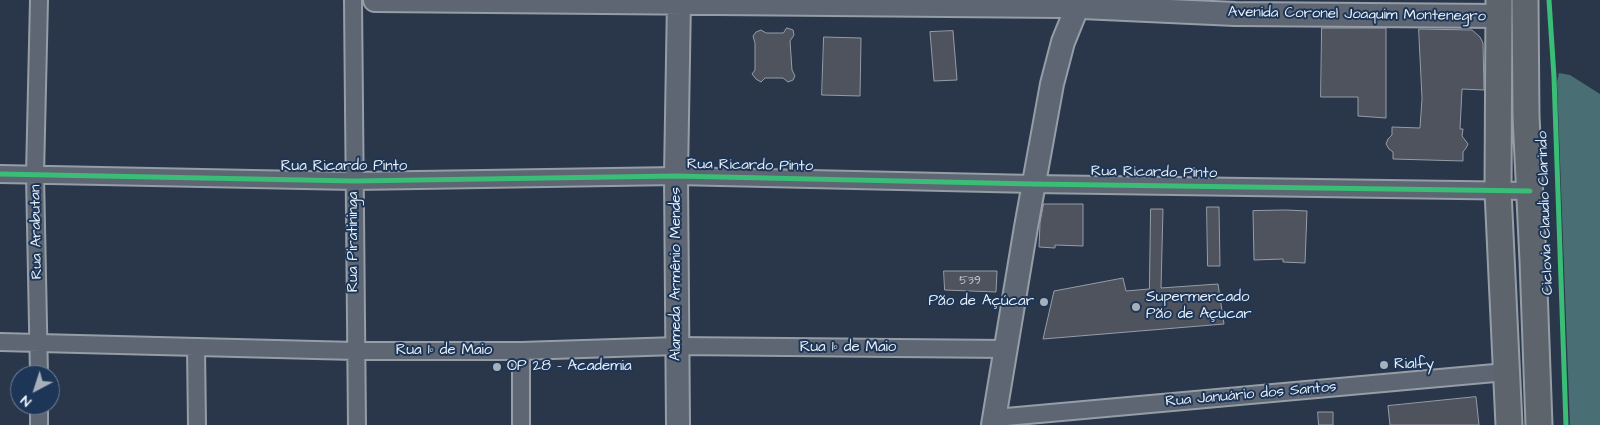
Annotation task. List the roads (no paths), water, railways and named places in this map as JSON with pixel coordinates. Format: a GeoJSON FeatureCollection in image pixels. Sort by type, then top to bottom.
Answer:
{"type":"FeatureCollection","features":[{"type":"Feature","properties":{"kind":"main road","name":"Avenida Coronel Joaquim Montenegro"},"geometry":{"type":"LineString","coordinates":[[374,0],[1070,4],[1235,14],[1499,8]]}},
{"type":"Feature","properties":{"kind":"main road","name":"Alameda Armênio Mendes"},"geometry":{"type":"LineString","coordinates":[[678,425],[676,176],[679,2]]}},
{"type":"Feature","properties":{"kind":"main road"},"geometry":{"type":"LineString","coordinates":[[1525,3],[1526,116],[1539,425]]}},
{"type":"Feature","properties":{"kind":"main road"},"geometry":{"type":"LineString","coordinates":[[994,422],[1033,184],[1052,84],[1063,42],[1070,4]]}},
{"type":"Feature","properties":{"kind":"main road"},"geometry":{"type":"LineString","coordinates":[[1499,8],[1498,191],[1509,425]]}},
{"type":"Feature","properties":{"kind":"street","name":"Rua Arabutan"},"geometry":{"type":"LineString","coordinates":[[39,0],[35,175],[39,365]]}},
{"type":"Feature","properties":{"kind":"street","name":"Rua Piratininga"},"geometry":{"type":"LineString","coordinates":[[353,0],[356,425]]}},
{"type":"Feature","properties":{"kind":"street","name":"Rua Ricardo Pinto"},"geometry":{"type":"LineString","coordinates":[[0,174],[354,181],[676,176],[1033,184],[1530,191]]}},
{"type":"Feature","properties":{"kind":"street","name":"Rua 1º de Maio"},"geometry":{"type":"LineString","coordinates":[[0,342],[355,351],[521,351],[676,346],[1007,349]]}},
{"type":"Feature","properties":{"kind":"street"},"geometry":{"type":"LineString","coordinates":[[196,348],[197,425]]}},
{"type":"Feature","properties":{"kind":"street"},"geometry":{"type":"LineString","coordinates":[[521,351],[521,425]]}},
{"type":"Feature","properties":{"kind":"street","name":"Rua Januário dos Santos"},"geometry":{"type":"LineString","coordinates":[[994,422],[1506,372]]}},
{"type":"Feature","properties":{"kind":"place","name":"Pão de Açúcar"},"geometry":{"type":"Point","coordinates":[1044,302]}},
{"type":"Feature","properties":{"kind":"place","name":"Supermercado Pão de Açucar"},"geometry":{"type":"Point","coordinates":[1136,307]}},
{"type":"Feature","properties":{"kind":"place","name":"Rialfy"},"geometry":{"type":"Point","coordinates":[1384,365]}},
{"type":"Feature","properties":{"kind":"place","name":"OP 28 - Academia"},"geometry":{"type":"Point","coordinates":[497,367]}}]}
